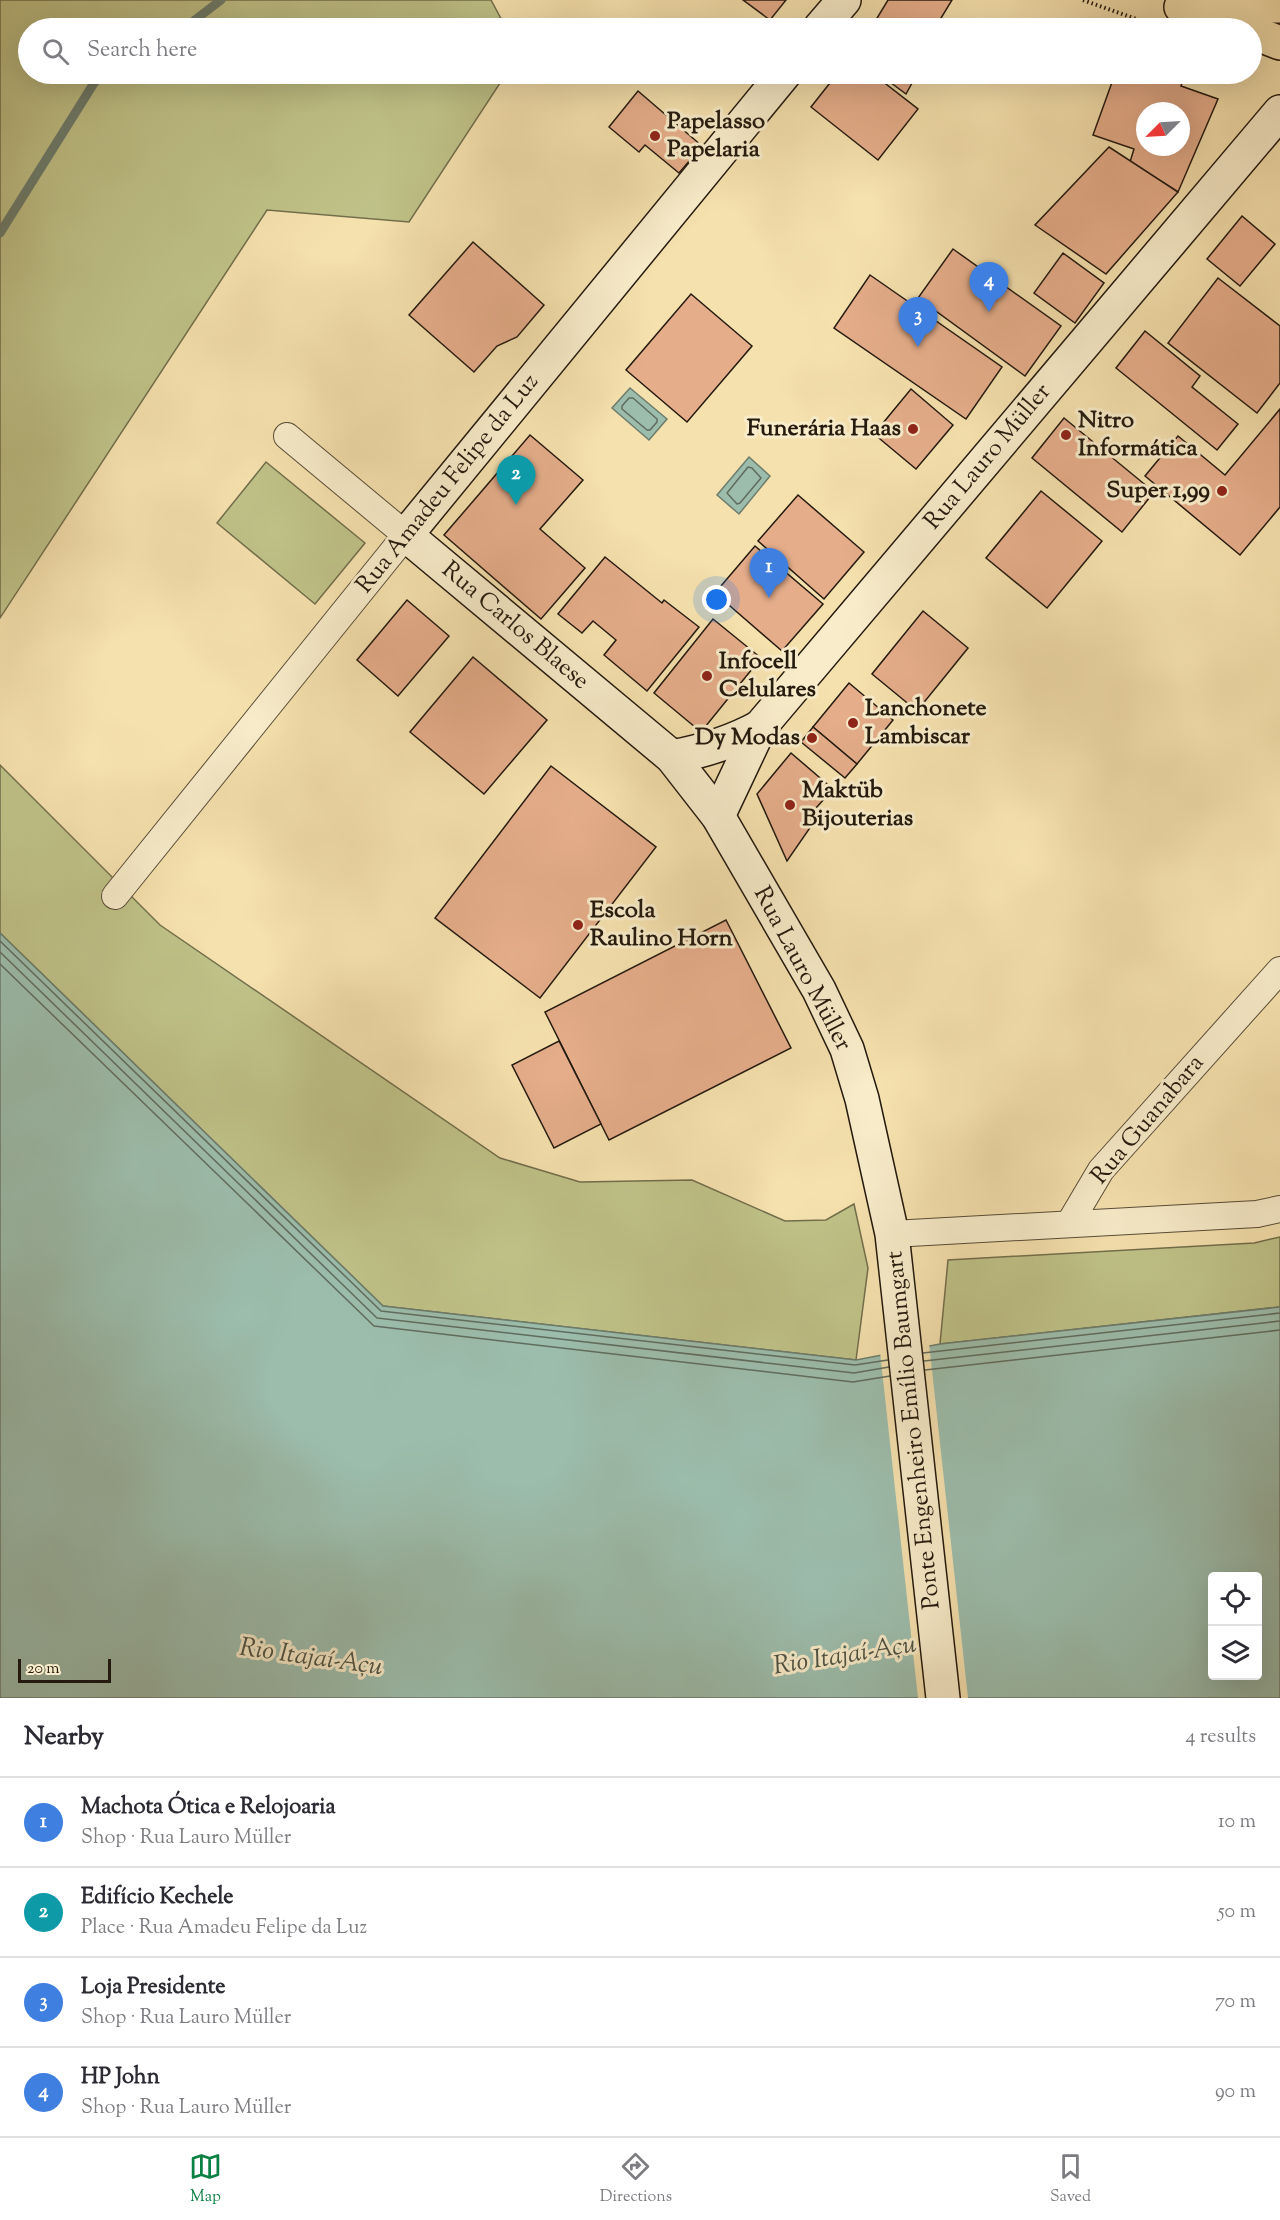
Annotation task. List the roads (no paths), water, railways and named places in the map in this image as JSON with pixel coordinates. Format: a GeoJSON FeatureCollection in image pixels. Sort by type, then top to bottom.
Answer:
{"type":"FeatureCollection","features":[{"type":"Feature","properties":{"kind":"main road"},"geometry":{"type":"LineString","coordinates":[[829,18],[844,0]]}},
{"type":"Feature","properties":{"kind":"main road"},"geometry":{"type":"LineString","coordinates":[[1169,12],[1280,6]]}},
{"type":"Feature","properties":{"kind":"main road"},"geometry":{"type":"LineString","coordinates":[[1169,12],[1196,18]]}},
{"type":"Feature","properties":{"kind":"main road"},"geometry":{"type":"LineString","coordinates":[[1262,36],[1280,43]]}},
{"type":"Feature","properties":{"kind":"main road","name":"Rua Amadeu Felipe da Luz"},"geometry":{"type":"LineString","coordinates":[[406,535],[776,84]]}},
{"type":"Feature","properties":{"kind":"main road","name":"Rua Lauro Müller"},"geometry":{"type":"LineString","coordinates":[[718,816],[760,727],[1280,112]]}},
{"type":"Feature","properties":{"kind":"main road","name":"Rua Carlos Blaese"},"geometry":{"type":"LineString","coordinates":[[406,535],[672,757]]}},
{"type":"Feature","properties":{"kind":"main road"},"geometry":{"type":"LineString","coordinates":[[672,757],[705,751],[734,741],[760,727]]}},
{"type":"Feature","properties":{"kind":"main road","name":"Rua Lauro Müller"},"geometry":{"type":"LineString","coordinates":[[672,757],[718,816],[819,990],[847,1049],[862,1099],[892,1234]]}},
{"type":"Feature","properties":{"kind":"main road","name":"Ponte Engenheiro Emílio Baumgart"},"geometry":{"type":"LineString","coordinates":[[892,1234],[943,1698]]}},
{"type":"Feature","properties":{"kind":"street","name":"Rua Carlos Blaese"},"geometry":{"type":"LineString","coordinates":[[287,436],[406,535]]}},
{"type":"Feature","properties":{"kind":"street","name":"Rua Amadeu Felipe da Luz"},"geometry":{"type":"LineString","coordinates":[[115,896],[406,535]]}},
{"type":"Feature","properties":{"kind":"street","name":"Rua Guanabara"},"geometry":{"type":"LineString","coordinates":[[1069,1224],[1101,1170],[1280,970]]}},
{"type":"Feature","properties":{"kind":"street"},"geometry":{"type":"LineString","coordinates":[[892,1234],[1257,1214],[1280,1209]]}},
{"type":"Feature","properties":{"kind":"water"},"geometry":{"type":"Polygon","coordinates":[[[630,388],[667,419],[649,440],[612,408],[630,388]]]}},
{"type":"Feature","properties":{"kind":"water"},"geometry":{"type":"Polygon","coordinates":[[[749,457],[770,476],[739,514],[717,495],[749,457]]]}},
{"type":"Feature","properties":{"kind":"water","name":"Rio Itajaí-Açu"},"geometry":{"type":"Polygon","coordinates":[[[0,933],[383,1306],[856,1360],[940,1344],[1280,1307],[1280,1698],[0,1698],[0,933]]]}},
{"type":"Feature","properties":{"kind":"waterway"},"geometry":{"type":"LineString","coordinates":[[198,18],[221,0]]}},
{"type":"Feature","properties":{"kind":"waterway"},"geometry":{"type":"LineString","coordinates":[[0,233],[93,84]]}},
{"type":"Feature","properties":{"kind":"place","name":"Papelasso Papelaria"},"geometry":{"type":"Point","coordinates":[655,136]}},
{"type":"Feature","properties":{"kind":"place","name":"HP John"},"geometry":{"type":"Point","coordinates":[989,312]}},
{"type":"Feature","properties":{"kind":"place","name":"Loja Presidente"},"geometry":{"type":"Point","coordinates":[918,347]}},
{"type":"Feature","properties":{"kind":"place","name":"Funerária Haas"},"geometry":{"type":"Point","coordinates":[913,429]}},
{"type":"Feature","properties":{"kind":"place","name":"Nitro Informática"},"geometry":{"type":"Point","coordinates":[1066,435]}},
{"type":"Feature","properties":{"kind":"place","name":"Super 1,99"},"geometry":{"type":"Point","coordinates":[1222,491]}},
{"type":"Feature","properties":{"kind":"place","name":"Edifício Kechele"},"geometry":{"type":"Point","coordinates":[516,505]}},
{"type":"Feature","properties":{"kind":"place","name":"Machota Ótica e Relojoaria"},"geometry":{"type":"Point","coordinates":[769,598]}},
{"type":"Feature","properties":{"kind":"place","name":"Infocell Celulares"},"geometry":{"type":"Point","coordinates":[707,676]}},
{"type":"Feature","properties":{"kind":"place","name":"Lanchonete Lambiscar"},"geometry":{"type":"Point","coordinates":[853,723]}},
{"type":"Feature","properties":{"kind":"place","name":"Dy Modas"},"geometry":{"type":"Point","coordinates":[812,738]}},
{"type":"Feature","properties":{"kind":"place","name":"Maktüb Bijouterias"},"geometry":{"type":"Point","coordinates":[790,805]}},
{"type":"Feature","properties":{"kind":"place","name":"Escola Raulino Horn"},"geometry":{"type":"Point","coordinates":[578,925]}}]}
